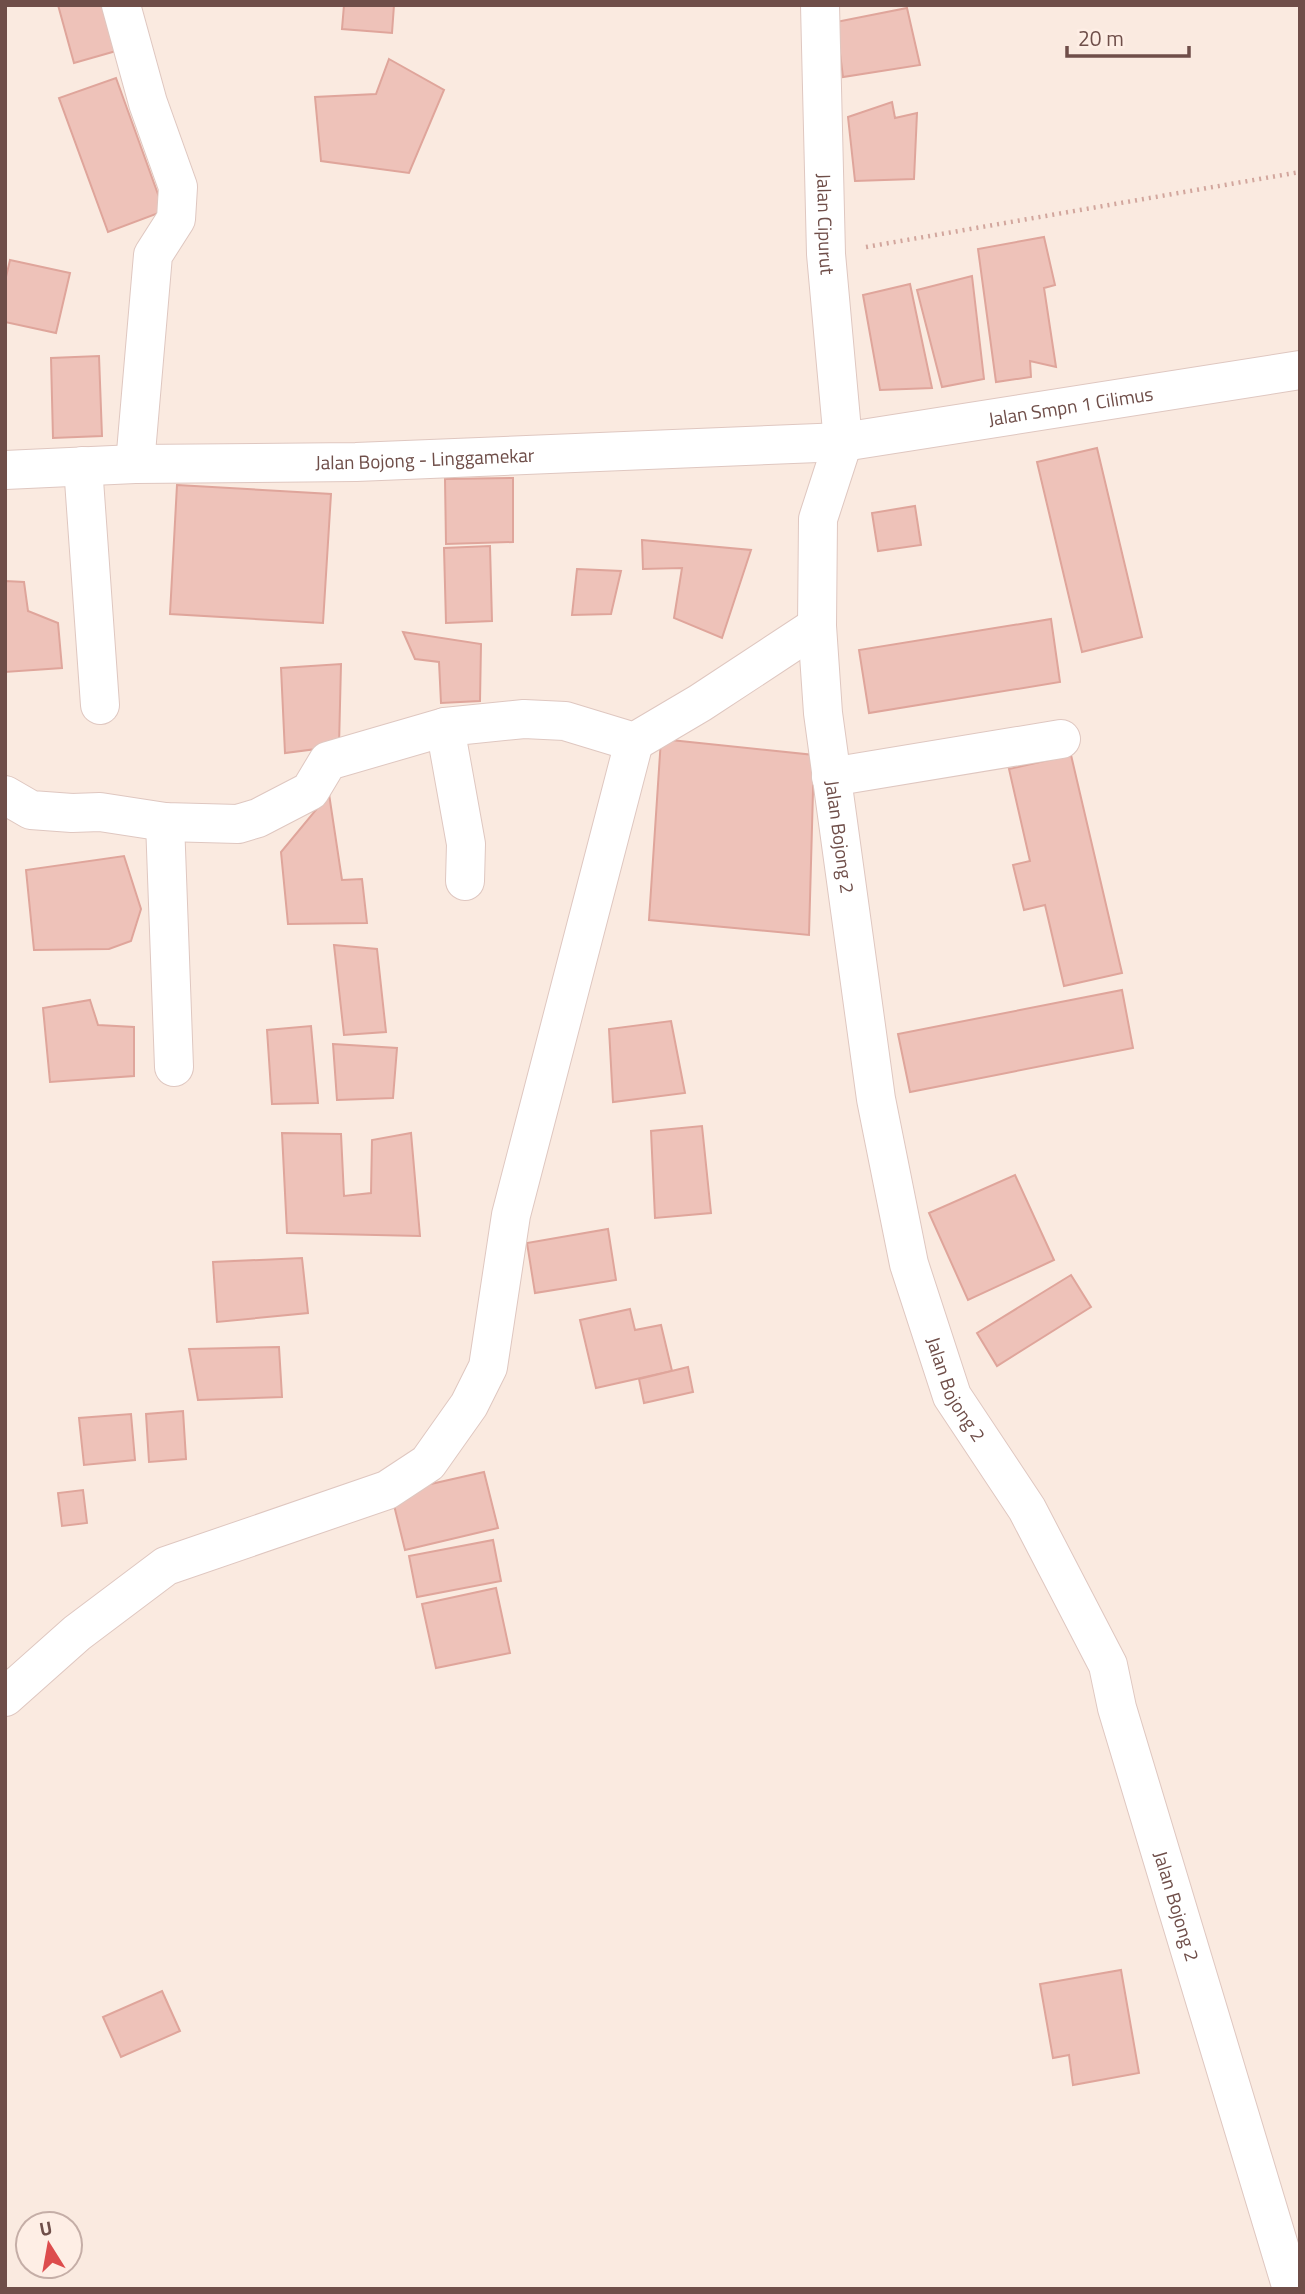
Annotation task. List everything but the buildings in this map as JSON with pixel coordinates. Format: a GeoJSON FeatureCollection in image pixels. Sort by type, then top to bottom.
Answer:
{"type":"FeatureCollection","features":[{"type":"Feature","properties":{"kind":"street"},"geometry":{"type":"LineString","coordinates":[[121,5],[148,103],[178,187],[176,219],[153,255],[135,464]]}},
{"type":"Feature","properties":{"kind":"street","name":"Jalan Cipurut"},"geometry":{"type":"LineString","coordinates":[[820,5],[825,254],[843,442]]}},
{"type":"Feature","properties":{"kind":"street","name":"Jalan Smpn 1 Cilimus"},"geometry":{"type":"LineString","coordinates":[[843,442],[1300,370]]}},
{"type":"Feature","properties":{"kind":"street","name":"Jalan Bojong - Linggamekar"},"geometry":{"type":"LineString","coordinates":[[5,470],[135,464],[356,462],[843,442]]}},
{"type":"Feature","properties":{"kind":"street","name":"Jalan Bojong 2"},"geometry":{"type":"LineString","coordinates":[[843,442],[818,519],[817,626],[823,713],[876,1099],[909,1264],[952,1396],[1027,1509],[1108,1665],[1117,1708],[1292,2289]]}},
{"type":"Feature","properties":{"kind":"street"},"geometry":{"type":"LineString","coordinates":[[83,466],[100,705]]}},
{"type":"Feature","properties":{"kind":"street"},"geometry":{"type":"LineString","coordinates":[[5,1696],[77,1633],[166,1566],[387,1490],[428,1462],[469,1405],[488,1367],[510,1215],[634,742],[700,703],[817,626]]}},
{"type":"Feature","properties":{"kind":"street"},"geometry":{"type":"LineString","coordinates":[[5,795],[31,810],[100,812],[165,822],[238,824],[258,818],[310,791],[328,761],[445,727],[524,719],[565,721],[634,742]]}},
{"type":"Feature","properties":{"kind":"street"},"geometry":{"type":"LineString","coordinates":[[445,727],[466,844],[465,881]]}},
{"type":"Feature","properties":{"kind":"street"},"geometry":{"type":"LineString","coordinates":[[831,777],[1061,739]]}},
{"type":"Feature","properties":{"kind":"street"},"geometry":{"type":"LineString","coordinates":[[165,822],[174,1067]]}},
{"type":"Feature","properties":{"kind":"path"},"geometry":{"type":"LineString","coordinates":[[825,254],[1300,172]]}}]}
